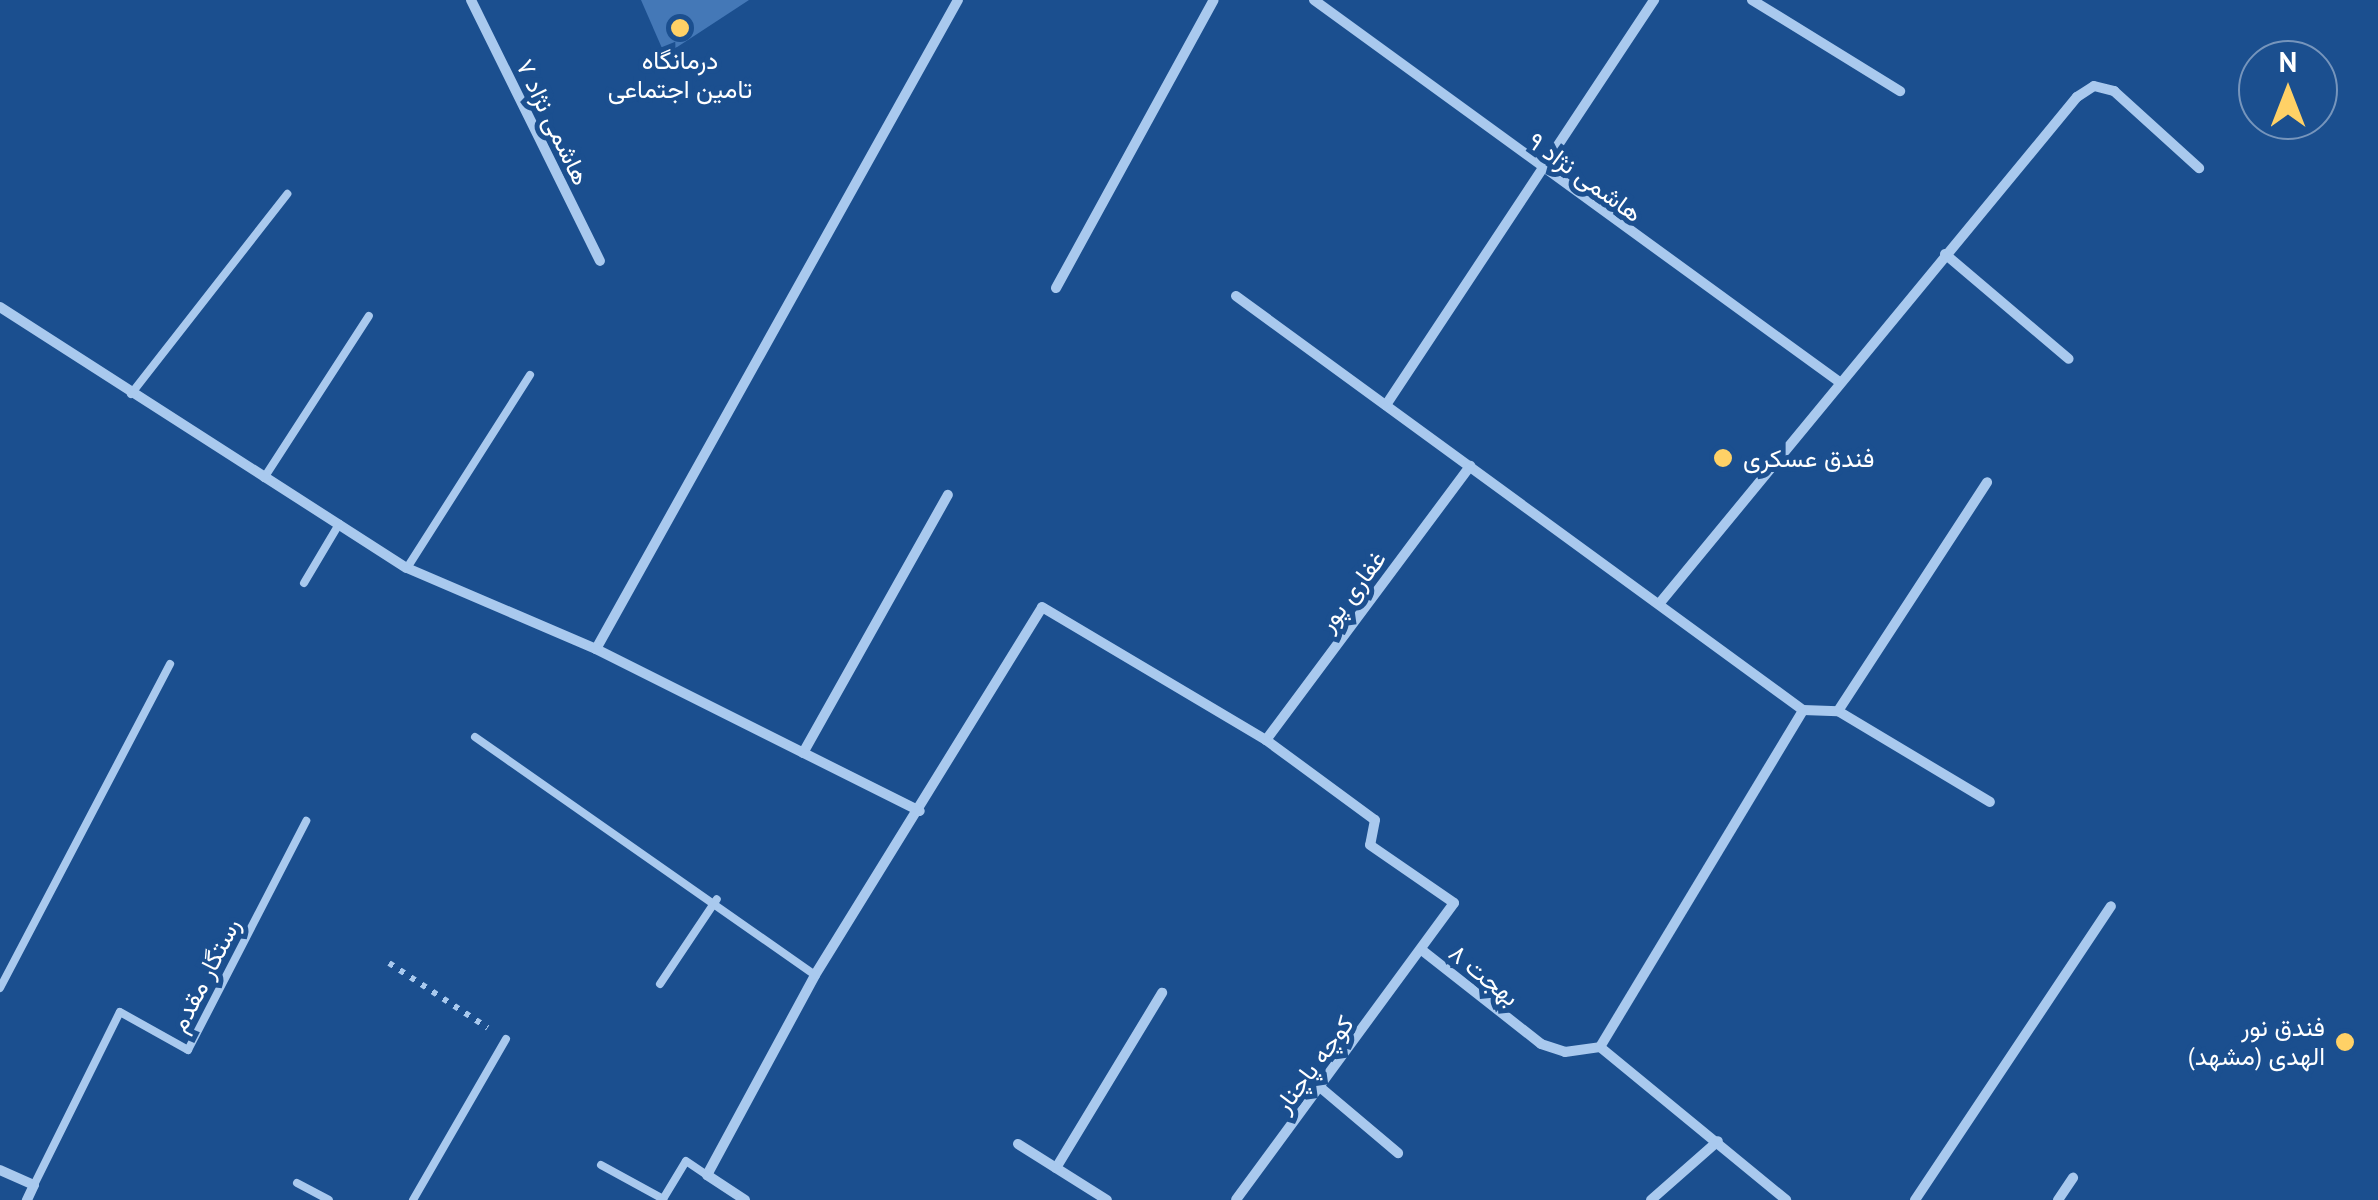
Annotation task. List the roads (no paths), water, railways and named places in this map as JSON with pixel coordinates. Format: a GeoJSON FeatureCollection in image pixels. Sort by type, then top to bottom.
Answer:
{"type":"FeatureCollection","features":[{"type":"Feature","properties":{"kind":"street","name":"هاشمی نژاد ۷"},"geometry":{"type":"LineString","coordinates":[[471,0],[600,262]]}},
{"type":"Feature","properties":{"kind":"street"},"geometry":{"type":"LineString","coordinates":[[596,649],[958,0]]}},
{"type":"Feature","properties":{"kind":"street"},"geometry":{"type":"LineString","coordinates":[[1056,288],[1214,0]]}},
{"type":"Feature","properties":{"kind":"street","name":"هاشمی نژاد ۹"},"geometry":{"type":"LineString","coordinates":[[1314,0],[1544,173],[1838,381]]}},
{"type":"Feature","properties":{"kind":"street"},"geometry":{"type":"LineString","coordinates":[[1386,405],[1544,173],[1654,0]]}},
{"type":"Feature","properties":{"kind":"street"},"geometry":{"type":"LineString","coordinates":[[1752,0],[1900,91]]}},
{"type":"Feature","properties":{"kind":"street"},"geometry":{"type":"LineString","coordinates":[[1659,604],[1838,381],[2094,86],[2114,91],[2199,168]]}},
{"type":"Feature","properties":{"kind":"street"},"geometry":{"type":"LineString","coordinates":[[1945,254],[2069,358]]}},
{"type":"Feature","properties":{"kind":"street"},"geometry":{"type":"LineString","coordinates":[[1236,296],[1803,710],[1838,712],[1990,802]]}},
{"type":"Feature","properties":{"kind":"street"},"geometry":{"type":"LineString","coordinates":[[0,307],[407,568],[596,649],[920,810]]}},
{"type":"Feature","properties":{"kind":"street","name":"غفاری پور"},"geometry":{"type":"LineString","coordinates":[[1266,740],[1470,466]]}},
{"type":"Feature","properties":{"kind":"street"},"geometry":{"type":"LineString","coordinates":[[1838,712],[1987,482]]}},
{"type":"Feature","properties":{"kind":"street"},"geometry":{"type":"LineString","coordinates":[[803,753],[948,494]]}},
{"type":"Feature","properties":{"kind":"street"},"geometry":{"type":"LineString","coordinates":[[746,1200],[707,1175],[816,975],[1042,606],[1266,740]]}},
{"type":"Feature","properties":{"kind":"street"},"geometry":{"type":"LineString","coordinates":[[1786,1200],[1600,1047],[1803,710]]}},
{"type":"Feature","properties":{"kind":"street","name":"بهجت ۸"},"geometry":{"type":"LineString","coordinates":[[1266,740],[1375,820],[1370,844],[1448,892],[1452,916],[1424,951],[1541,1044],[1565,1052],[1600,1047]]}},
{"type":"Feature","properties":{"kind":"street"},"geometry":{"type":"LineString","coordinates":[[1914,1200],[2111,906]]}},
{"type":"Feature","properties":{"kind":"street","name":"کوچه پاچنار"},"geometry":{"type":"LineString","coordinates":[[1236,1200],[1424,951]]}},
{"type":"Feature","properties":{"kind":"street"},"geometry":{"type":"LineString","coordinates":[[1056,1168],[1162,993]]}},
{"type":"Feature","properties":{"kind":"street"},"geometry":{"type":"LineString","coordinates":[[1321,1088],[1398,1153]]}},
{"type":"Feature","properties":{"kind":"street"},"geometry":{"type":"LineString","coordinates":[[1651,1200],[1718,1141]]}},
{"type":"Feature","properties":{"kind":"street"},"geometry":{"type":"LineString","coordinates":[[1018,1144],[1107,1200]]}},
{"type":"Feature","properties":{"kind":"street"},"geometry":{"type":"LineString","coordinates":[[0,1170],[34,1185]]}},
{"type":"Feature","properties":{"kind":"street"},"geometry":{"type":"LineString","coordinates":[[2058,1200],[2073,1178]]}},
{"type":"Feature","properties":{"kind":"street","name":"رستگار مقدم"},"geometry":{"type":"LineString","coordinates":[[27,1200],[34,1185]]}},
{"type":"Feature","properties":{"kind":"lane"},"geometry":{"type":"LineString","coordinates":[[131,394],[286,194]]}},
{"type":"Feature","properties":{"kind":"lane"},"geometry":{"type":"LineString","coordinates":[[264,478],[369,316]]}},
{"type":"Feature","properties":{"kind":"lane"},"geometry":{"type":"LineString","coordinates":[[407,568],[530,375]]}},
{"type":"Feature","properties":{"kind":"lane"},"geometry":{"type":"LineString","coordinates":[[304,583],[339,524]]}},
{"type":"Feature","properties":{"kind":"lane"},"geometry":{"type":"LineString","coordinates":[[0,988],[170,664]]}},
{"type":"Feature","properties":{"kind":"lane"},"geometry":{"type":"LineString","coordinates":[[475,737],[717,899],[816,975]]}},
{"type":"Feature","properties":{"kind":"lane","name":"رستگار مقدم"},"geometry":{"type":"LineString","coordinates":[[34,1185],[120,1012],[188,1050],[306,820]]}},
{"type":"Feature","properties":{"kind":"lane"},"geometry":{"type":"LineString","coordinates":[[660,984],[717,899]]}},
{"type":"Feature","properties":{"kind":"lane"},"geometry":{"type":"LineString","coordinates":[[413,1200],[506,1040]]}},
{"type":"Feature","properties":{"kind":"lane"},"geometry":{"type":"LineString","coordinates":[[602,1165],[663,1199],[686,1161],[707,1175]]}},
{"type":"Feature","properties":{"kind":"lane"},"geometry":{"type":"LineString","coordinates":[[297,1183],[329,1200]]}},
{"type":"Feature","properties":{"kind":"place","name":"درمانگاه تامین اجتماعی"},"geometry":{"type":"Point","coordinates":[680,28]}},
{"type":"Feature","properties":{"kind":"place","name":"فندق عسکری"},"geometry":{"type":"Point","coordinates":[1723,458]}},
{"type":"Feature","properties":{"kind":"place","name":"فندق نور الهدى (مشهد)"},"geometry":{"type":"Point","coordinates":[2345,1042]}}]}
